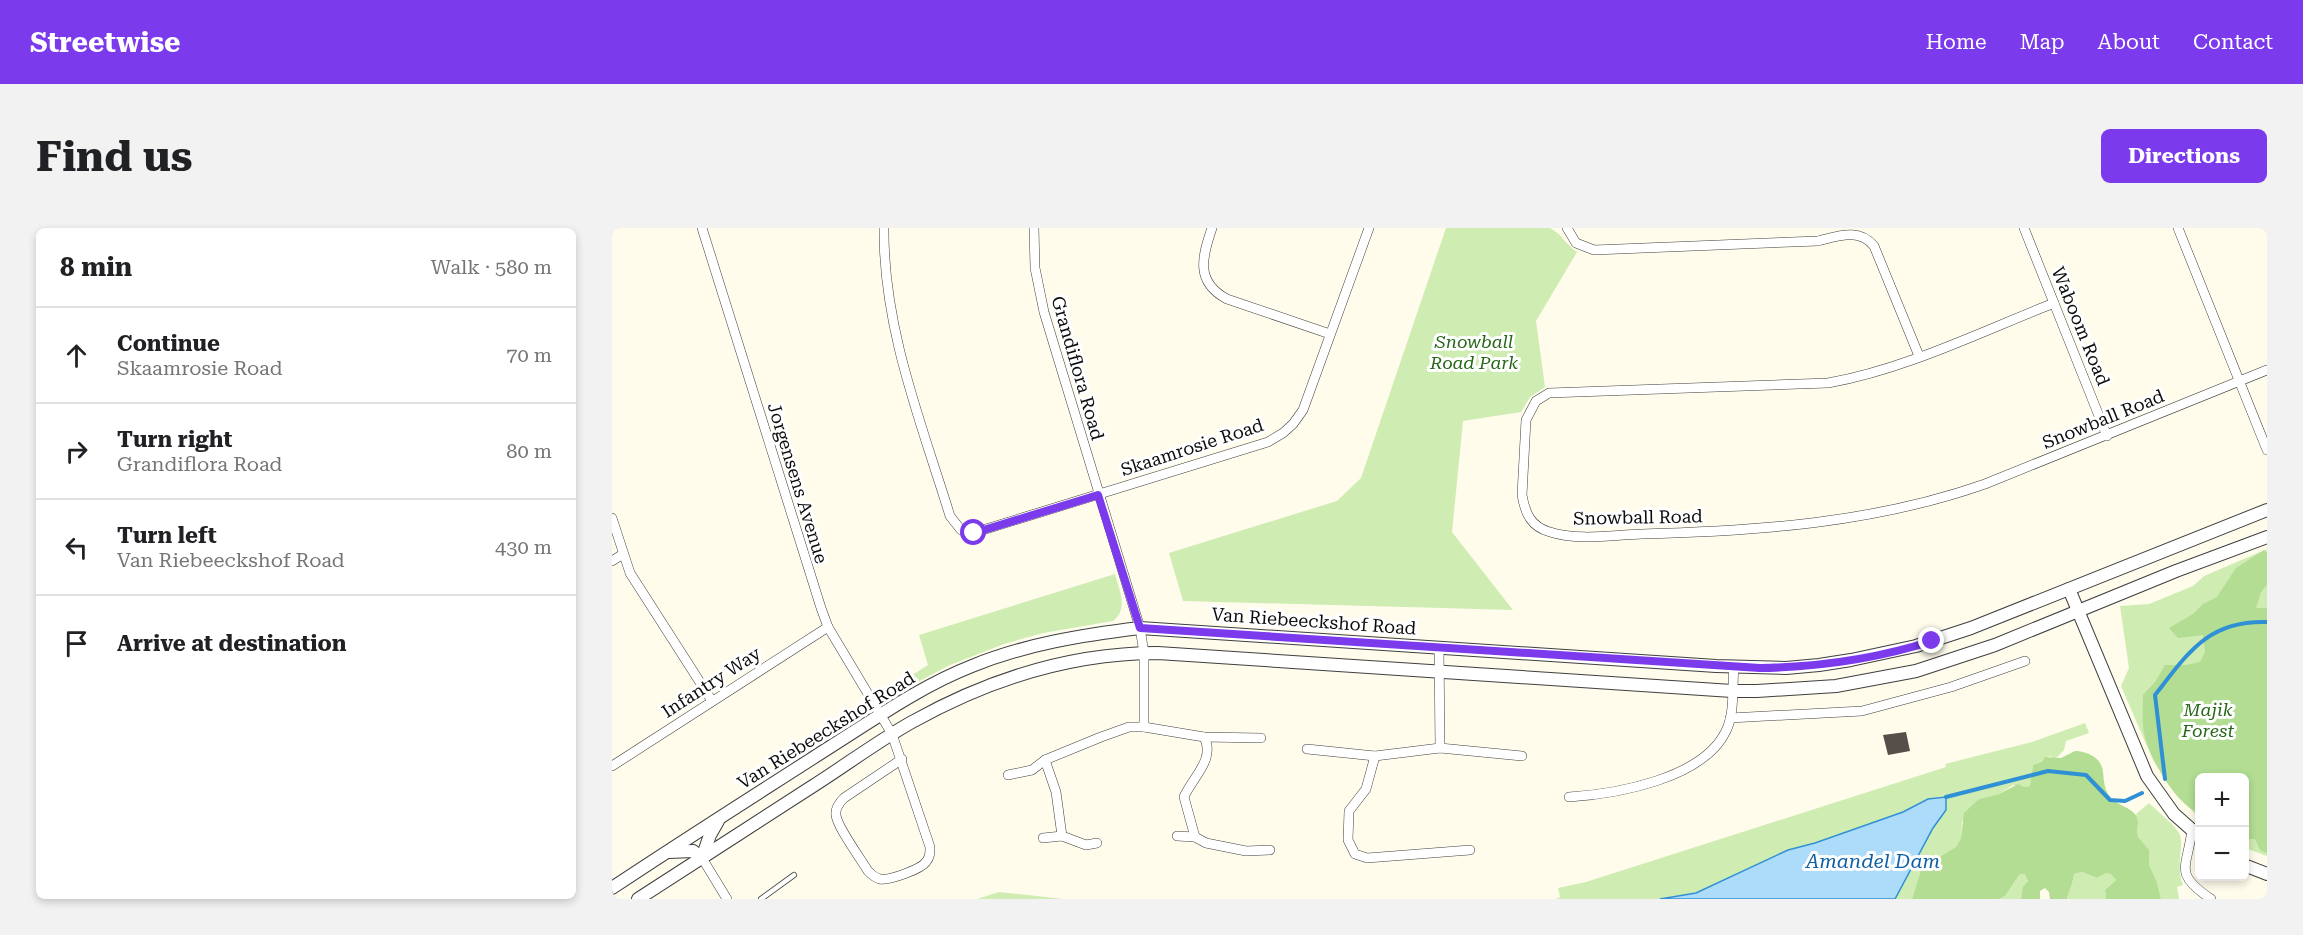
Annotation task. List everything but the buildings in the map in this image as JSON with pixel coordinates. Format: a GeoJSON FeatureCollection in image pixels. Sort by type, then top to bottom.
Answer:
{"type":"FeatureCollection","features":[{"type":"Feature","properties":{"kind":"street","name":"Jorgensens Avenue"},"geometry":{"type":"LineString","coordinates":[[702,228],[810,579],[828,627],[892,734],[902,759],[930,853],[923,865],[883,880],[874,877],[868,871],[839,825],[836,812],[844,798],[902,759]]}},
{"type":"Feature","properties":{"kind":"street","name":"Skaamrosie Road"},"geometry":{"type":"LineString","coordinates":[[884,228],[887,290],[896,340],[952,522],[967,532],[980,532],[1268,442],[1284,433],[1303,410],[1368,228]]}},
{"type":"Feature","properties":{"kind":"street","name":"Grandiflora Road"},"geometry":{"type":"LineString","coordinates":[[1034,228],[1035,268],[1044,312],[1140,628],[1144,653],[1144,727]]}},
{"type":"Feature","properties":{"kind":"street"},"geometry":{"type":"LineString","coordinates":[[1212,228],[1205,248],[1204,272],[1208,284],[1216,294],[1330,334]]}},
{"type":"Feature","properties":{"kind":"street"},"geometry":{"type":"LineString","coordinates":[[1567,228],[1576,243],[1594,250],[1818,241],[1844,234],[1861,234],[1874,246],[1918,356]]}},
{"type":"Feature","properties":{"kind":"street","name":"Waboom Road"},"geometry":{"type":"LineString","coordinates":[[2024,228],[2107,436]]}},
{"type":"Feature","properties":{"kind":"street"},"geometry":{"type":"LineString","coordinates":[[2178,228],[2267,450]]}},
{"type":"Feature","properties":{"kind":"street","name":"Snowball Road"},"geometry":{"type":"LineString","coordinates":[[2054,303],[1870,374],[1828,382],[1549,393],[1536,400],[1526,420],[1522,495],[1528,519],[1544,530],[1564,535],[1583,536],[1742,530],[1835,521],[1867,515],[1960,493],[2267,370]]}},
{"type":"Feature","properties":{"kind":"street"},"geometry":{"type":"LineString","coordinates":[[2249,517],[2267,503]]}},
{"type":"Feature","properties":{"kind":"street","name":"Van Riebeeckshof Road"},"geometry":{"type":"LineString","coordinates":[[612,888],[881,715],[941,680],[1009,652],[1071,637],[1140,628],[1734,667],[1786,668],[1819,665],[1900,651],[1957,633],[2267,510]]}},
{"type":"Feature","properties":{"kind":"street"},"geometry":{"type":"LineString","coordinates":[[612,518],[630,573],[712,701]]}},
{"type":"Feature","properties":{"kind":"street"},"geometry":{"type":"LineString","coordinates":[[638,899],[892,734],[952,701],[1022,673],[1078,660],[1144,653],[1732,691],[1756,692],[1836,686],[1891,677],[1978,651],[2263,537]]}},
{"type":"Feature","properties":{"kind":"street"},"geometry":{"type":"LineString","coordinates":[[612,561],[623,554]]}},
{"type":"Feature","properties":{"kind":"street"},"geometry":{"type":"LineString","coordinates":[[2069,589],[2147,776],[2174,814],[2195,834],[2185,870],[2191,884],[2201,895],[2211,899]]}},
{"type":"Feature","properties":{"kind":"street","name":"Infantry Way"},"geometry":{"type":"LineString","coordinates":[[612,766],[828,627]]}},
{"type":"Feature","properties":{"kind":"street"},"geometry":{"type":"LineString","coordinates":[[1439,648],[1440,748]]}},
{"type":"Feature","properties":{"kind":"street"},"geometry":{"type":"LineString","coordinates":[[1730,718],[1862,711],[1951,687],[2025,661]]}},
{"type":"Feature","properties":{"kind":"street"},"geometry":{"type":"LineString","coordinates":[[1569,797],[1638,788],[1697,762],[1725,734],[1730,718],[1734,667]]}},
{"type":"Feature","properties":{"kind":"street"},"geometry":{"type":"LineString","coordinates":[[1008,776],[1032,770],[1045,760],[1129,727],[1144,727],[1204,737],[1261,738]]}},
{"type":"Feature","properties":{"kind":"street"},"geometry":{"type":"LineString","coordinates":[[1195,837],[1184,797],[1202,768],[1208,747],[1204,737]]}},
{"type":"Feature","properties":{"kind":"street"},"geometry":{"type":"LineString","coordinates":[[1307,749],[1375,756],[1440,748],[1522,756]]}},
{"type":"Feature","properties":{"kind":"street"},"geometry":{"type":"LineString","coordinates":[[1375,756],[1366,789],[1348,811],[1348,840],[1355,854],[1367,858],[1470,850]]}},
{"type":"Feature","properties":{"kind":"street"},"geometry":{"type":"LineString","coordinates":[[1045,760],[1056,792],[1062,836]]}},
{"type":"Feature","properties":{"kind":"street"},"geometry":{"type":"LineString","coordinates":[[702,858],[710,835],[724,816]]}},
{"type":"Feature","properties":{"kind":"street"},"geometry":{"type":"LineString","coordinates":[[1043,838],[1062,836],[1086,845],[1097,843]]}},
{"type":"Feature","properties":{"kind":"street"},"geometry":{"type":"LineString","coordinates":[[1178,836],[1195,837],[1206,843],[1246,851],[1270,850]]}},
{"type":"Feature","properties":{"kind":"street"},"geometry":{"type":"LineString","coordinates":[[667,852],[693,851],[702,858],[727,899]]}},
{"type":"Feature","properties":{"kind":"street"},"geometry":{"type":"LineString","coordinates":[[2249,867],[2267,874]]}},
{"type":"Feature","properties":{"kind":"lane"},"geometry":{"type":"LineString","coordinates":[[761,899],[794,875]]}},
{"type":"Feature","properties":{"kind":"green space","name":"Snowball Road Park"},"geometry":{"type":"Polygon","coordinates":[[[1446,228],[1550,228],[1577,252],[1536,321],[1545,387],[1530,397],[1521,412],[1463,421],[1452,532],[1513,610],[1183,601],[1169,553],[1337,501],[1361,478],[1446,228]]]}},
{"type":"Feature","properties":{"kind":"green space","name":"Majik Forest"},"geometry":{"type":"Polygon","coordinates":[[[2267,549],[2267,856],[2249,849],[2249,773],[2195,773],[2195,814],[2168,784],[2153,760],[2121,686],[2129,668],[2120,606],[2149,604],[2193,586],[2204,576],[2267,549]]]}},
{"type":"Feature","properties":{"kind":"green space","name":"Majik Forest"},"geometry":{"type":"Polygon","coordinates":[[[2264,550],[2267,553],[2267,585],[2261,592],[2256,608],[2267,608],[2267,853],[2260,850],[2255,839],[2249,839],[2249,773],[2195,773],[2195,811],[2181,800],[2165,779],[2151,754],[2144,733],[2143,695],[2155,682],[2165,665],[2200,662],[2205,652],[2203,635],[2178,638],[2169,628],[2217,597],[2236,568],[2264,550]]]}},
{"type":"Feature","properties":{"kind":"green space"},"geometry":{"type":"Polygon","coordinates":[[[1115,574],[1122,605],[1121,611],[1113,621],[1043,633],[1004,644],[950,665],[895,694],[881,695],[928,665],[919,635],[1115,574]]]}},
{"type":"Feature","properties":{"kind":"green space"},"geometry":{"type":"Polygon","coordinates":[[[2085,723],[2089,733],[2066,741],[2064,750],[2055,759],[2050,756],[2033,765],[2030,786],[2013,785],[1999,794],[1979,799],[1962,822],[1961,838],[1956,847],[1921,870],[1912,899],[1895,899],[1933,828],[1946,810],[1928,799],[1903,812],[1815,843],[1788,850],[1696,893],[1660,899],[1556,899],[1560,897],[1558,888],[1586,882],[1946,767],[1945,764],[2032,742],[2085,723]]]}},
{"type":"Feature","properties":{"kind":"green space"},"geometry":{"type":"Polygon","coordinates":[[[2075,751],[2089,754],[2100,762],[2108,794],[2137,817],[2138,837],[2149,850],[2149,865],[2157,882],[2161,899],[2106,899],[2105,890],[2116,880],[2111,874],[2106,873],[2097,878],[2082,872],[2074,874],[2067,899],[2050,899],[2049,892],[2045,888],[2040,891],[2040,899],[2021,899],[2023,887],[2028,881],[2025,874],[2020,874],[2005,896],[1999,899],[1912,899],[1921,870],[1956,847],[1961,838],[1964,813],[1979,799],[1999,794],[2018,784],[2024,787],[2030,786],[2033,765],[2045,757],[2061,758],[2075,751]]]}},
{"type":"Feature","properties":{"kind":"green space"},"geometry":{"type":"Polygon","coordinates":[[[2149,803],[2173,826],[2181,838],[2180,870],[2183,885],[2177,887],[2179,899],[2161,899],[2157,882],[2149,865],[2149,851],[2138,837],[2136,814],[2149,803]]]}},
{"type":"Feature","properties":{"kind":"green space"},"geometry":{"type":"Polygon","coordinates":[[[2082,872],[2097,878],[2111,873],[2116,880],[2105,890],[2106,899],[2067,899],[2074,874],[2082,872]]]}},
{"type":"Feature","properties":{"kind":"green space"},"geometry":{"type":"Polygon","coordinates":[[[2020,874],[2025,874],[2028,879],[2021,899],[1999,899],[2005,896],[2020,874]]]}},
{"type":"Feature","properties":{"kind":"green space"},"geometry":{"type":"Polygon","coordinates":[[[999,892],[1064,899],[977,899],[999,892]]]}},
{"type":"Feature","properties":{"kind":"water","name":"Amandel Dam"},"geometry":{"type":"Polygon","coordinates":[[[1946,797],[1946,810],[1933,828],[1895,899],[1660,899],[1696,893],[1788,850],[1815,843],[1903,812],[1928,799],[1946,797]]]}},
{"type":"Feature","properties":{"kind":"waterway"},"geometry":{"type":"LineString","coordinates":[[2165,779],[2155,695],[2189,653],[2214,633],[2247,623],[2267,622]]}},
{"type":"Feature","properties":{"kind":"waterway"},"geometry":{"type":"LineString","coordinates":[[1946,797],[2048,771],[2086,775],[2110,800],[2125,801],[2142,793]]}},
{"type":"Feature","properties":{"kind":"route"},"geometry":{"type":"LineString","coordinates":[[974,533],[1098,495],[1140,628],[1760,668],[1786,668],[1851,660],[1900,651],[1932,641]]}}]}
